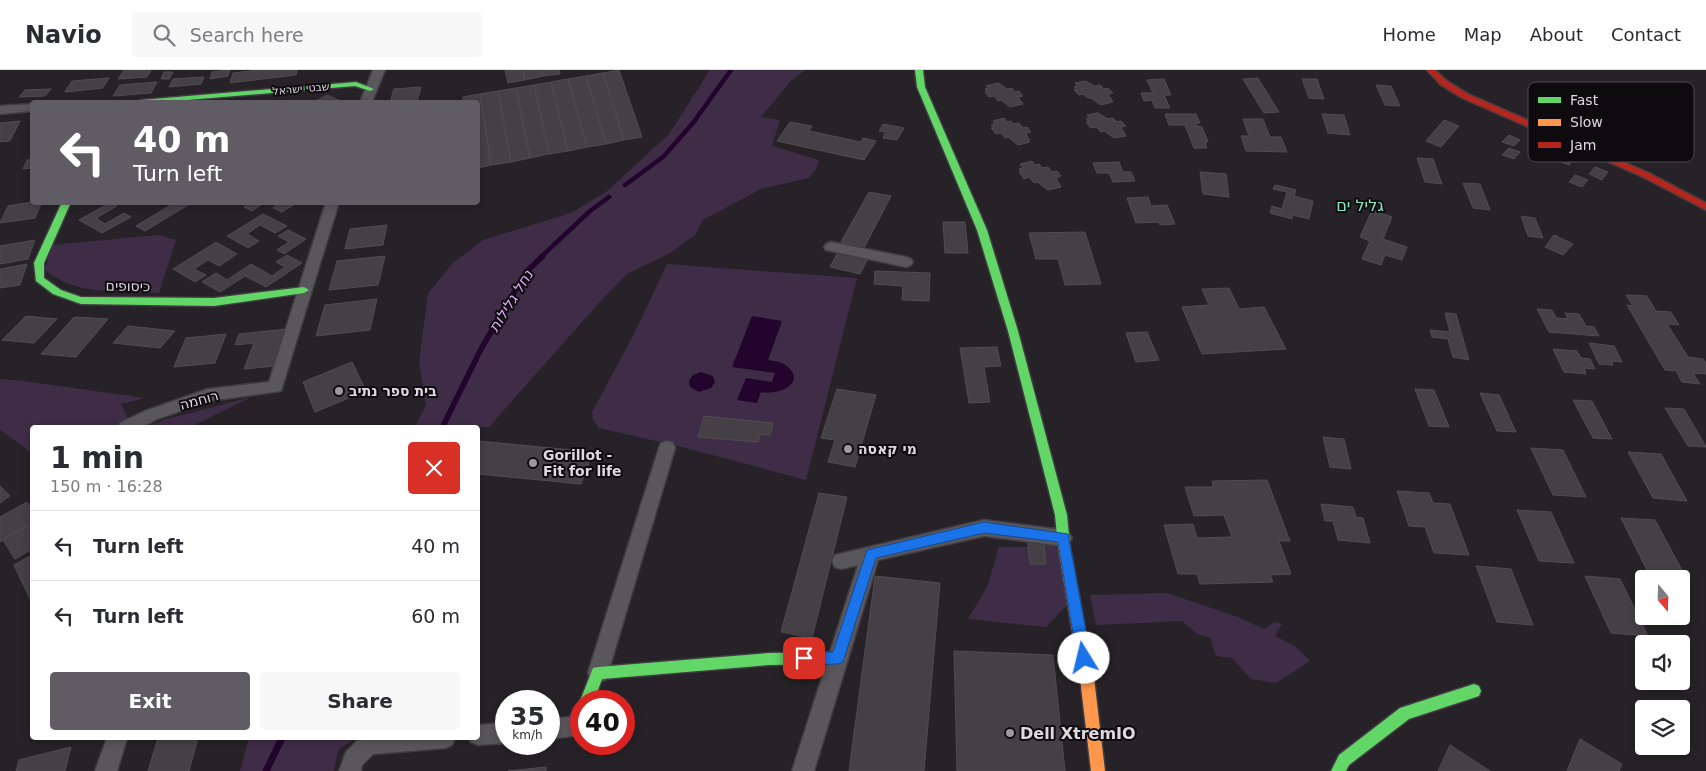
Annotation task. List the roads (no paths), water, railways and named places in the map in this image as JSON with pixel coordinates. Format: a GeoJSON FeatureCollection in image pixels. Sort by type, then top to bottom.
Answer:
{"type":"FeatureCollection","features":[{"type":"Feature","properties":{"kind":"street"},"geometry":{"type":"LineString","coordinates":[[367,100],[370,89],[376,84],[378,70]]}},
{"type":"Feature","properties":{"kind":"street"},"geometry":{"type":"LineString","coordinates":[[920,70],[921,86],[982,230],[1013,331],[1061,514],[1063,538],[1087,678],[1098,771]]}},
{"type":"Feature","properties":{"kind":"street"},"geometry":{"type":"LineString","coordinates":[[1431,70],[1444,83],[1466,96],[1528,123]]}},
{"type":"Feature","properties":{"kind":"street","name":"שבטי ישראל"},"geometry":{"type":"LineString","coordinates":[[165,100],[356,84],[370,89]]}},
{"type":"Feature","properties":{"kind":"street"},"geometry":{"type":"LineString","coordinates":[[0,110],[30,108]]}},
{"type":"Feature","properties":{"kind":"street"},"geometry":{"type":"LineString","coordinates":[[1616,162],[1646,175],[1706,207]]}},
{"type":"Feature","properties":{"kind":"street","name":"כיסופים"},"geometry":{"type":"LineString","coordinates":[[66,205],[39,263],[39,279],[57,292],[81,300],[214,302],[304,290]]}},
{"type":"Feature","properties":{"kind":"street"},"geometry":{"type":"LineString","coordinates":[[304,290],[332,205]]}},
{"type":"Feature","properties":{"kind":"street"},"geometry":{"type":"LineString","coordinates":[[831,247],[906,262]]}},
{"type":"Feature","properties":{"kind":"street","name":"רוחמה"},"geometry":{"type":"LineString","coordinates":[[132,425],[151,415],[208,395],[276,387],[304,290]]}},
{"type":"Feature","properties":{"kind":"street"},"geometry":{"type":"LineString","coordinates":[[591,690],[667,448]]}},
{"type":"Feature","properties":{"kind":"street"},"geometry":{"type":"LineString","coordinates":[[841,561],[984,528],[1063,538]]}},
{"type":"Feature","properties":{"kind":"street"},"geometry":{"type":"LineString","coordinates":[[803,771],[871,554]]}},
{"type":"Feature","properties":{"kind":"street"},"geometry":{"type":"LineString","coordinates":[[598,673],[769,659],[838,658]]}},
{"type":"Feature","properties":{"kind":"street"},"geometry":{"type":"LineString","coordinates":[[1338,771],[1344,760],[1405,713],[1474,691]]}},
{"type":"Feature","properties":{"kind":"street"},"geometry":{"type":"LineString","coordinates":[[480,735],[495,734]]}},
{"type":"Feature","properties":{"kind":"street"},"geometry":{"type":"LineString","coordinates":[[106,771],[116,740]]}},
{"type":"Feature","properties":{"kind":"street"},"geometry":{"type":"LineString","coordinates":[[350,771],[353,759],[368,744],[419,740]]}},
{"type":"Feature","properties":{"kind":"waterway","name":"נחל גלילות"},"geometry":{"type":"LineString","coordinates":[[625,185],[663,157],[693,123],[731,70]]}},
{"type":"Feature","properties":{"kind":"waterway","name":"נחל גלילות"},"geometry":{"type":"LineString","coordinates":[[541,257],[590,211],[609,197]]}},
{"type":"Feature","properties":{"kind":"waterway","name":"נחל גלילות"},"geometry":{"type":"LineString","coordinates":[[443,425],[481,349],[527,271],[543,256]]}},
{"type":"Feature","properties":{"kind":"waterway","name":"נחל גלילות"},"geometry":{"type":"LineString","coordinates":[[266,771],[281,740]]}},
{"type":"Feature","properties":{"kind":"place","name":"בית ספר נתיב"},"geometry":{"type":"Point","coordinates":[339,391]}},
{"type":"Feature","properties":{"kind":"place","name":"מי קאסה"},"geometry":{"type":"Point","coordinates":[848,449]}},
{"type":"Feature","properties":{"kind":"place","name":"Gorillot - Fit for life"},"geometry":{"type":"Point","coordinates":[533,463]}},
{"type":"Feature","properties":{"kind":"place","name":"Dell XtremIO"},"geometry":{"type":"Point","coordinates":[1010,733]}},
{"type":"Feature","properties":{"kind":"district","name":"גליל ים"},"geometry":{"type":"Point","coordinates":[1360,205]}}]}
